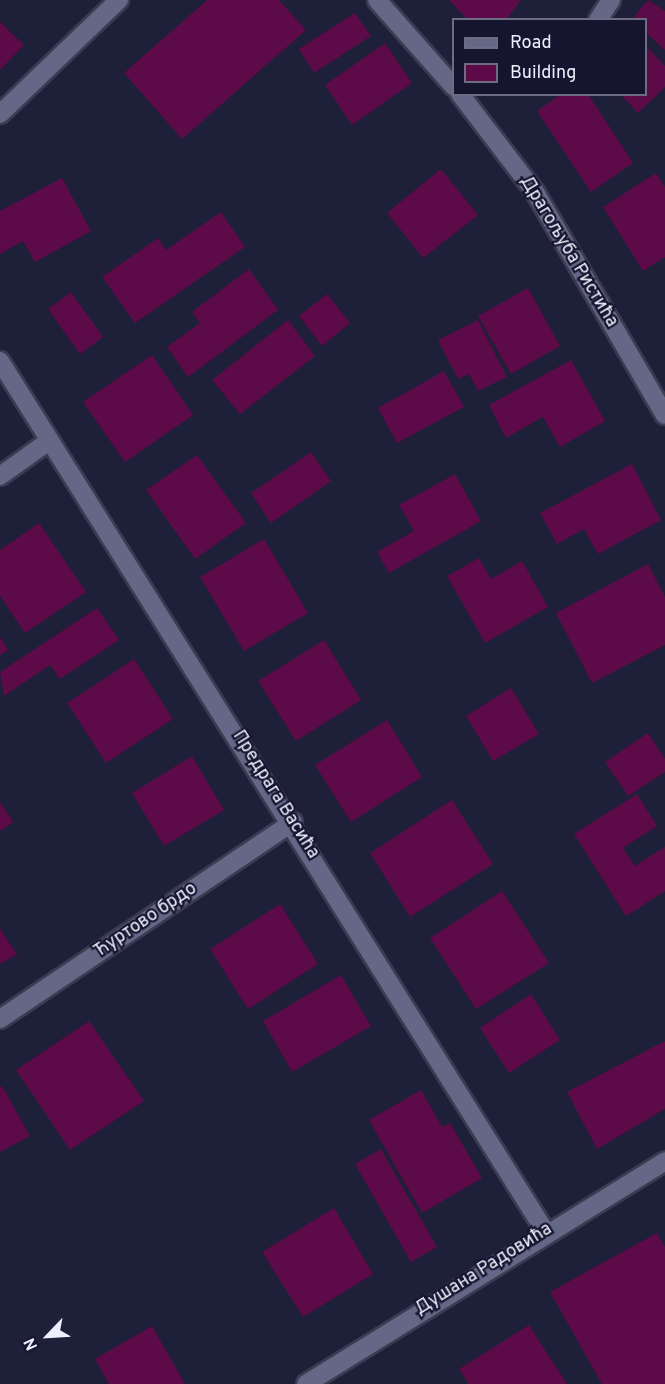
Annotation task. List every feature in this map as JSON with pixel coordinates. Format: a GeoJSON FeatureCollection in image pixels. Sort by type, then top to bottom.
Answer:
{"type":"FeatureCollection","features":[{"type":"Feature","properties":{"kind":"street"},"geometry":{"type":"LineString","coordinates":[[0,114],[119,0]]}},
{"type":"Feature","properties":{"kind":"street"},"geometry":{"type":"LineString","coordinates":[[378,0],[452,86]]}},
{"type":"Feature","properties":{"kind":"street"},"geometry":{"type":"LineString","coordinates":[[599,18],[611,0]]}},
{"type":"Feature","properties":{"kind":"street","name":"Драгољуба Ристића"},"geometry":{"type":"LineString","coordinates":[[462,96],[535,192],[665,416]]}},
{"type":"Feature","properties":{"kind":"street","name":"Предрага Васића"},"geometry":{"type":"LineString","coordinates":[[0,362],[293,822],[545,1231]]}},
{"type":"Feature","properties":{"kind":"street"},"geometry":{"type":"LineString","coordinates":[[0,476],[49,441]]}},
{"type":"Feature","properties":{"kind":"street","name":"Ћуртово брдо"},"geometry":{"type":"LineString","coordinates":[[0,1019],[293,822]]}},
{"type":"Feature","properties":{"kind":"street","name":"Душана Радовића"},"geometry":{"type":"LineString","coordinates":[[306,1384],[545,1231],[665,1161]]}},
{"type":"Feature","properties":{"kind":"building"},"geometry":{"type":"Polygon","coordinates":[[[207,0],[279,0],[306,30],[182,139],[124,73],[207,0]]]}},
{"type":"Feature","properties":{"kind":"building"},"geometry":{"type":"Polygon","coordinates":[[[449,0],[521,0],[508,18],[466,18],[449,0]]]}},
{"type":"Feature","properties":{"kind":"building"},"geometry":{"type":"Polygon","coordinates":[[[648,0],[665,11],[665,50],[647,34],[647,18],[633,18],[648,0]]]}},
{"type":"Feature","properties":{"kind":"building"},"geometry":{"type":"Polygon","coordinates":[[[355,13],[371,36],[314,73],[299,49],[355,13]]]}},
{"type":"Feature","properties":{"kind":"building"},"geometry":{"type":"Polygon","coordinates":[[[0,22],[24,45],[0,70],[0,22]]]}},
{"type":"Feature","properties":{"kind":"building"},"geometry":{"type":"Polygon","coordinates":[[[385,43],[412,83],[352,125],[325,85],[385,43]]]}},
{"type":"Feature","properties":{"kind":"building"},"geometry":{"type":"Polygon","coordinates":[[[647,47],[665,66],[665,87],[638,113],[622,96],[647,96],[647,47]]]}},
{"type":"Feature","properties":{"kind":"building"},"geometry":{"type":"Polygon","coordinates":[[[558,96],[589,96],[633,163],[591,192],[537,111],[558,96]]]}},
{"type":"Feature","properties":{"kind":"building"},"geometry":{"type":"Polygon","coordinates":[[[441,169],[478,215],[423,258],[387,213],[441,169]]]}},
{"type":"Feature","properties":{"kind":"building"},"geometry":{"type":"Polygon","coordinates":[[[656,173],[665,187],[665,257],[643,271],[603,207],[656,173]]]}},
{"type":"Feature","properties":{"kind":"building"},"geometry":{"type":"Polygon","coordinates":[[[62,178],[91,231],[35,262],[23,241],[0,254],[0,211],[62,178]]]}},
{"type":"Feature","properties":{"kind":"building"},"geometry":{"type":"Polygon","coordinates":[[[221,212],[245,247],[135,323],[102,277],[158,238],[166,250],[221,212]]]}},
{"type":"Feature","properties":{"kind":"building"},"geometry":{"type":"Polygon","coordinates":[[[249,269],[278,310],[188,377],[167,347],[200,323],[192,312],[249,269]]]}},
{"type":"Feature","properties":{"kind":"building"},"geometry":{"type":"Polygon","coordinates":[[[528,288],[560,346],[511,374],[478,316],[528,288]]]}},
{"type":"Feature","properties":{"kind":"building"},"geometry":{"type":"Polygon","coordinates":[[[71,292],[103,337],[80,354],[48,309],[71,292]]]}},
{"type":"Feature","properties":{"kind":"building"},"geometry":{"type":"Polygon","coordinates":[[[327,294],[350,323],[322,346],[299,316],[327,294]]]}},
{"type":"Feature","properties":{"kind":"building"},"geometry":{"type":"Polygon","coordinates":[[[288,320],[315,356],[240,414],[212,380],[288,320]]]}},
{"type":"Feature","properties":{"kind":"building"},"geometry":{"type":"Polygon","coordinates":[[[478,320],[507,377],[478,391],[469,374],[458,379],[438,340],[478,320]]]}},
{"type":"Feature","properties":{"kind":"building"},"geometry":{"type":"Polygon","coordinates":[[[152,355],[193,415],[125,462],[83,402],[152,355]]]}},
{"type":"Feature","properties":{"kind":"building"},"geometry":{"type":"Polygon","coordinates":[[[571,360],[605,421],[560,447],[543,417],[506,438],[489,405],[571,360]]]}},
{"type":"Feature","properties":{"kind":"building"},"geometry":{"type":"Polygon","coordinates":[[[444,371],[464,407],[397,443],[378,408],[444,371]]]}},
{"type":"Feature","properties":{"kind":"building"},"geometry":{"type":"Polygon","coordinates":[[[311,452],[331,481],[271,523],[251,493],[311,452]]]}},
{"type":"Feature","properties":{"kind":"building"},"geometry":{"type":"Polygon","coordinates":[[[197,455],[246,523],[195,559],[146,490],[197,455]]]}},
{"type":"Feature","properties":{"kind":"building"},"geometry":{"type":"Polygon","coordinates":[[[632,464],[661,520],[598,554],[584,529],[557,544],[540,513],[632,464]]]}},
{"type":"Feature","properties":{"kind":"building"},"geometry":{"type":"Polygon","coordinates":[[[455,474],[481,521],[389,573],[377,552],[414,531],[399,505],[455,474]]]}},
{"type":"Feature","properties":{"kind":"building"},"geometry":{"type":"Polygon","coordinates":[[[39,523],[86,592],[25,633],[0,596],[0,550],[39,523]]]}},
{"type":"Feature","properties":{"kind":"building"},"geometry":{"type":"Polygon","coordinates":[[[264,539],[308,613],[244,651],[200,577],[264,539]]]}},
{"type":"Feature","properties":{"kind":"building"},"geometry":{"type":"Polygon","coordinates":[[[479,558],[491,579],[522,561],[548,607],[485,643],[447,576],[479,558]]]}},
{"type":"Feature","properties":{"kind":"building"},"geometry":{"type":"Polygon","coordinates":[[[648,564],[665,597],[665,645],[592,683],[556,613],[648,564]]]}},
{"type":"Feature","properties":{"kind":"building"},"geometry":{"type":"Polygon","coordinates":[[[97,608],[119,640],[60,679],[50,665],[4,696],[0,672],[97,608]]]}},
{"type":"Feature","properties":{"kind":"building"},"geometry":{"type":"Polygon","coordinates":[[[0,637],[8,650],[0,655],[0,637]]]}},
{"type":"Feature","properties":{"kind":"building"},"geometry":{"type":"Polygon","coordinates":[[[324,640],[361,700],[296,741],[258,681],[324,640]]]}},
{"type":"Feature","properties":{"kind":"building"},"geometry":{"type":"Polygon","coordinates":[[[134,659],[173,719],[106,763],[67,703],[134,659]]]}},
{"type":"Feature","properties":{"kind":"building"},"geometry":{"type":"Polygon","coordinates":[[[511,688],[539,734],[493,761],[466,716],[511,688]]]}},
{"type":"Feature","properties":{"kind":"building"},"geometry":{"type":"Polygon","coordinates":[[[387,720],[422,777],[351,822],[315,765],[387,720]]]}},
{"type":"Feature","properties":{"kind":"building"},"geometry":{"type":"Polygon","coordinates":[[[648,733],[665,759],[665,772],[628,796],[605,762],[648,733]]]}},
{"type":"Feature","properties":{"kind":"building"},"geometry":{"type":"Polygon","coordinates":[[[192,756],[224,810],[164,846],[132,793],[192,756]]]}},
{"type":"Feature","properties":{"kind":"building"},"geometry":{"type":"Polygon","coordinates":[[[637,794],[657,826],[623,848],[635,866],[665,847],[665,891],[626,916],[574,834],[637,794]]]}},
{"type":"Feature","properties":{"kind":"building"},"geometry":{"type":"Polygon","coordinates":[[[452,800],[493,864],[410,917],[370,853],[452,800]]]}},
{"type":"Feature","properties":{"kind":"building"},"geometry":{"type":"Polygon","coordinates":[[[0,802],[13,822],[0,831],[0,802]]]}},
{"type":"Feature","properties":{"kind":"building"},"geometry":{"type":"Polygon","coordinates":[[[502,891],[549,963],[476,1009],[430,938],[502,891]]]}},
{"type":"Feature","properties":{"kind":"building"},"geometry":{"type":"Polygon","coordinates":[[[280,904],[318,964],[248,1009],[210,949],[280,904]]]}},
{"type":"Feature","properties":{"kind":"building"},"geometry":{"type":"Polygon","coordinates":[[[0,929],[17,954],[0,964],[0,929]]]}},
{"type":"Feature","properties":{"kind":"building"},"geometry":{"type":"Polygon","coordinates":[[[341,975],[371,1026],[292,1072],[263,1021],[341,975]]]}},
{"type":"Feature","properties":{"kind":"building"},"geometry":{"type":"Polygon","coordinates":[[[531,994],[560,1040],[509,1073],[480,1028],[531,994]]]}},
{"type":"Feature","properties":{"kind":"building"},"geometry":{"type":"Polygon","coordinates":[[[89,1021],[144,1101],[70,1150],[16,1070],[89,1021]]]}},
{"type":"Feature","properties":{"kind":"building"},"geometry":{"type":"Polygon","coordinates":[[[665,1041],[665,1109],[597,1149],[567,1092],[665,1041]]]}},
{"type":"Feature","properties":{"kind":"building"},"geometry":{"type":"Polygon","coordinates":[[[2,1086],[30,1136],[0,1152],[0,1087],[2,1086]]]}},
{"type":"Feature","properties":{"kind":"building"},"geometry":{"type":"Polygon","coordinates":[[[421,1090],[442,1127],[450,1123],[482,1178],[422,1213],[369,1120],[421,1090]]]}},
{"type":"Feature","properties":{"kind":"building"},"geometry":{"type":"Polygon","coordinates":[[[381,1149],[437,1247],[411,1262],[355,1164],[381,1149]]]}},
{"type":"Feature","properties":{"kind":"building"},"geometry":{"type":"Polygon","coordinates":[[[334,1208],[373,1274],[303,1317],[262,1252],[334,1208]]]}},
{"type":"Feature","properties":{"kind":"building"},"geometry":{"type":"Polygon","coordinates":[[[657,1233],[665,1247],[665,1384],[602,1384],[550,1292],[657,1233]]]}},
{"type":"Feature","properties":{"kind":"building"},"geometry":{"type":"Polygon","coordinates":[[[529,1325],[567,1384],[469,1384],[459,1369],[529,1325]]]}},
{"type":"Feature","properties":{"kind":"building"},"geometry":{"type":"Polygon","coordinates":[[[152,1326],[185,1384],[109,1384],[95,1359],[152,1326]]]}}]}
